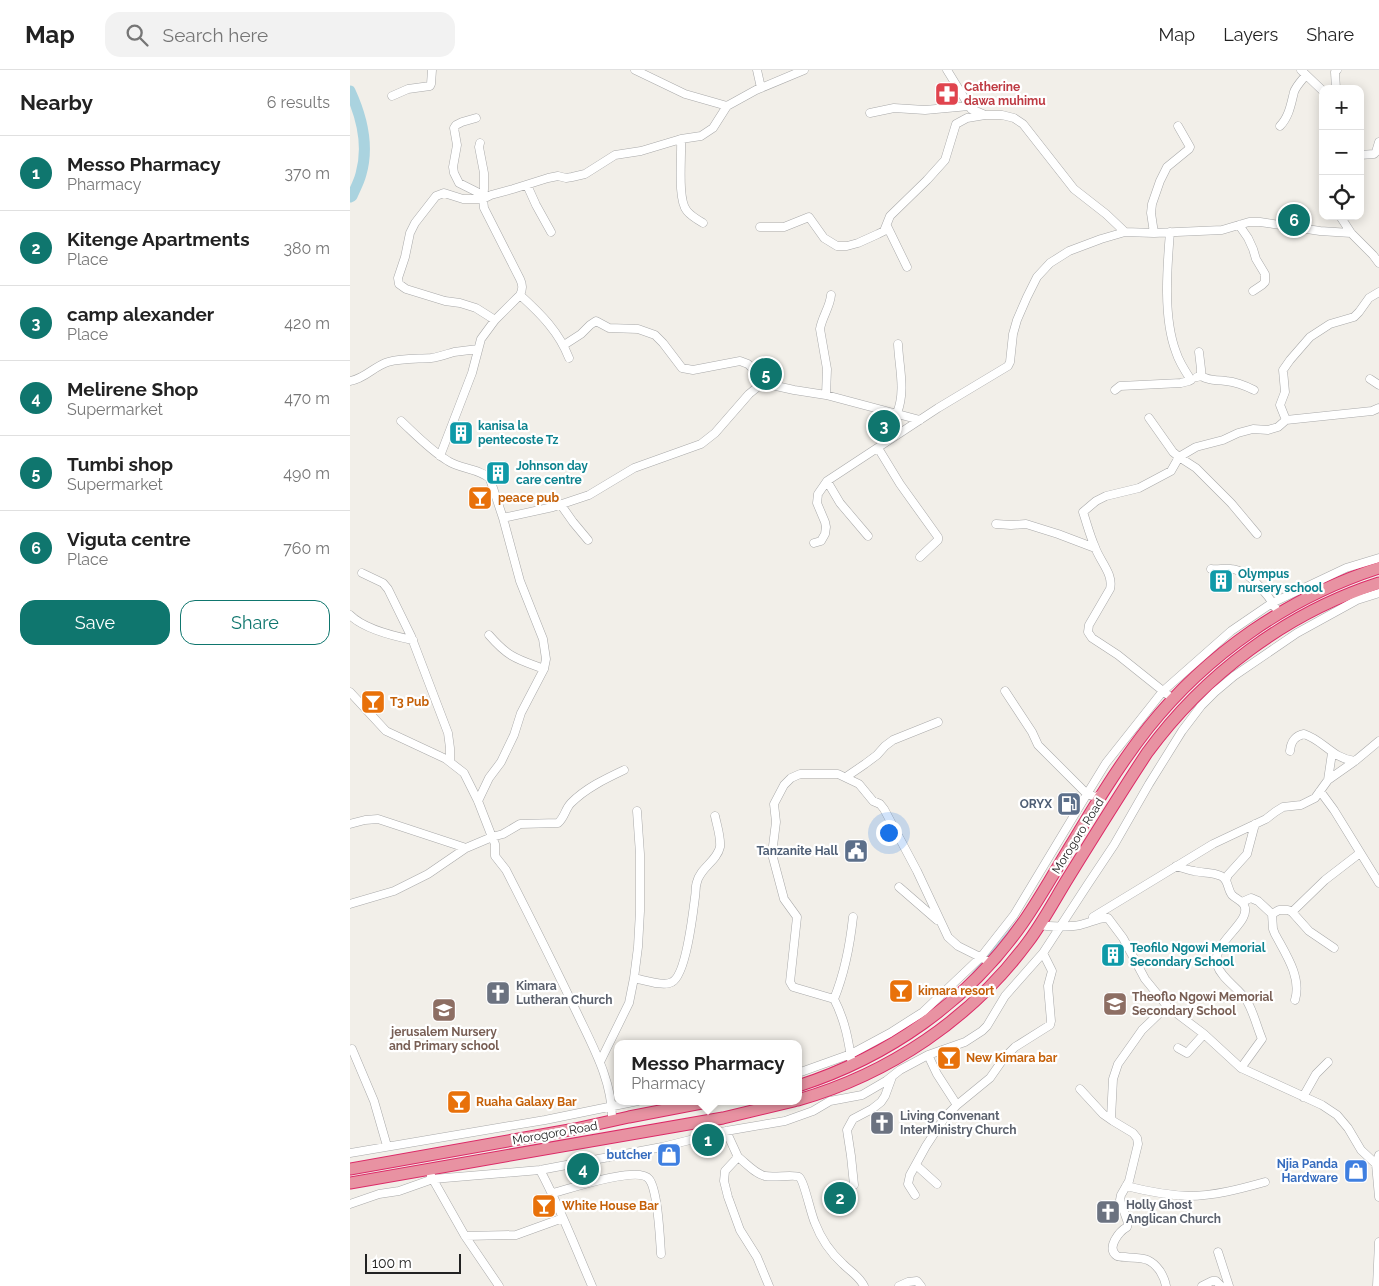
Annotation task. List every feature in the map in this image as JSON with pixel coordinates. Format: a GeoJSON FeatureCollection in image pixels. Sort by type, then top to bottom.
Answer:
{"type":"FeatureCollection","features":[{"type":"Feature","properties":{"kind":"highway","name":"Morogoro Road"},"geometry":{"type":"LineString","coordinates":[[802,1085],[828,1076],[851,1060],[890,1046],[933,1017],[972,984],[1023,923],[1103,793],[1146,730],[1188,684],[1223,653],[1279,614],[1337,584],[1379,568]]}},
{"type":"Feature","properties":{"kind":"highway","name":"Morogoro Road"},"geometry":{"type":"LineString","coordinates":[[802,1099],[835,1088],[883,1066],[944,1027],[964,1010],[1013,961],[1039,925],[1147,753],[1165,729],[1195,696],[1239,658],[1286,626],[1329,603],[1379,583]]}},
{"type":"Feature","properties":{"kind":"highway","name":"Morogoro Road"},"geometry":{"type":"LineString","coordinates":[[350,1169],[575,1129],[691,1105]]}},
{"type":"Feature","properties":{"kind":"highway","name":"Morogoro Road"},"geometry":{"type":"LineString","coordinates":[[350,1183],[432,1174],[723,1118],[777,1105]]}},
{"type":"Feature","properties":{"kind":"street"},"geometry":{"type":"LineString","coordinates":[[392,96],[408,89],[430,86],[432,70]]}},
{"type":"Feature","properties":{"kind":"street"},"geometry":{"type":"LineString","coordinates":[[635,70],[685,94],[727,106]]}},
{"type":"Feature","properties":{"kind":"street"},"geometry":{"type":"LineString","coordinates":[[757,70],[761,88]]}},
{"type":"Feature","properties":{"kind":"street"},"geometry":{"type":"LineString","coordinates":[[495,320],[476,308],[444,301],[401,287],[398,281],[412,228],[436,196],[444,193],[463,199],[483,197],[558,176],[566,178],[586,174],[615,155],[641,151],[681,139],[701,136],[712,128],[727,106],[761,88],[804,70]]}},
{"type":"Feature","properties":{"kind":"street"},"geometry":{"type":"LineString","coordinates":[[946,71],[971,109],[985,115]]}},
{"type":"Feature","properties":{"kind":"street"},"geometry":{"type":"LineString","coordinates":[[1335,71],[1336,85]]}},
{"type":"Feature","properties":{"kind":"street"},"geometry":{"type":"LineString","coordinates":[[1280,126],[1285,122],[1294,98],[1294,90],[1304,72],[1319,87]]}},
{"type":"Feature","properties":{"kind":"street"},"geometry":{"type":"LineString","coordinates":[[870,113],[894,108],[925,110],[969,106]]}},
{"type":"Feature","properties":{"kind":"street"},"geometry":{"type":"LineString","coordinates":[[760,227],[784,227],[809,217],[824,238],[837,246],[858,243],[878,234],[884,231],[890,216],[921,187],[945,160],[956,124],[967,118],[985,115],[1008,116],[1023,124],[1074,189],[1106,214],[1125,232]]}},
{"type":"Feature","properties":{"kind":"street"},"geometry":{"type":"LineString","coordinates":[[476,118],[462,122],[454,128],[456,145],[453,167],[459,183],[483,197]]}},
{"type":"Feature","properties":{"kind":"street"},"geometry":{"type":"LineString","coordinates":[[1154,233],[1151,213],[1152,204],[1160,181],[1167,166],[1189,149],[1190,146],[1178,126]]}},
{"type":"Feature","properties":{"kind":"street"},"geometry":{"type":"LineString","coordinates":[[681,139],[682,158],[680,176],[682,204],[687,211],[703,224]]}},
{"type":"Feature","properties":{"kind":"street"},"geometry":{"type":"LineString","coordinates":[[1364,155],[1377,154],[1379,142]]}},
{"type":"Feature","properties":{"kind":"street"},"geometry":{"type":"LineString","coordinates":[[440,456],[472,373],[478,349],[485,332],[522,291],[522,284],[484,208],[484,173],[479,147],[480,143]]}},
{"type":"Feature","properties":{"kind":"street"},"geometry":{"type":"LineString","coordinates":[[527,185],[551,232]]}},
{"type":"Feature","properties":{"kind":"street"},"geometry":{"type":"LineString","coordinates":[[1343,220],[1351,233],[1379,263]]}},
{"type":"Feature","properties":{"kind":"street"},"geometry":{"type":"LineString","coordinates":[[814,544],[821,541],[825,534],[825,522],[817,503],[818,494],[827,481],[978,383],[1008,366],[1017,320],[1037,277],[1050,263],[1070,251],[1125,232],[1154,233],[1222,230],[1249,222],[1351,233]]}},
{"type":"Feature","properties":{"kind":"street"},"geometry":{"type":"LineString","coordinates":[[1239,225],[1248,238],[1256,260],[1265,274],[1265,282],[1253,291]]}},
{"type":"Feature","properties":{"kind":"street"},"geometry":{"type":"LineString","coordinates":[[887,226],[906,267]]}},
{"type":"Feature","properties":{"kind":"street"},"geometry":{"type":"LineString","coordinates":[[1170,232],[1167,280],[1170,331],[1176,352],[1191,380]]}},
{"type":"Feature","properties":{"kind":"street"},"geometry":{"type":"LineString","coordinates":[[1286,420],[1280,405],[1285,392],[1283,372],[1285,366],[1305,342],[1316,333],[1330,324],[1354,317],[1369,298],[1379,292]]}},
{"type":"Feature","properties":{"kind":"street"},"geometry":{"type":"LineString","coordinates":[[520,295],[551,326],[564,345],[569,358]]}},
{"type":"Feature","properties":{"kind":"street"},"geometry":{"type":"LineString","coordinates":[[826,395],[827,370],[820,329],[831,295]]}},
{"type":"Feature","properties":{"kind":"street"},"geometry":{"type":"LineString","coordinates":[[564,345],[596,321],[609,328],[638,329],[655,336],[663,343],[682,368],[693,370],[744,362],[765,382],[790,389],[826,395],[920,420]]}},
{"type":"Feature","properties":{"kind":"street"},"geometry":{"type":"LineString","coordinates":[[897,413],[902,373],[898,344]]}},
{"type":"Feature","properties":{"kind":"street"},"geometry":{"type":"LineString","coordinates":[[350,381],[361,378],[374,370],[378,365],[388,362],[432,358],[454,352],[478,349]]}},
{"type":"Feature","properties":{"kind":"street"},"geometry":{"type":"LineString","coordinates":[[1199,352],[1201,376]]}},
{"type":"Feature","properties":{"kind":"street"},"geometry":{"type":"LineString","coordinates":[[1115,390],[1120,386],[1180,383],[1201,376]]}},
{"type":"Feature","properties":{"kind":"street"},"geometry":{"type":"LineString","coordinates":[[1201,376],[1209,381],[1223,380],[1241,383],[1254,390]]}},
{"type":"Feature","properties":{"kind":"street"},"geometry":{"type":"LineString","coordinates":[[1370,379],[1379,385]]}},
{"type":"Feature","properties":{"kind":"street"},"geometry":{"type":"LineString","coordinates":[[503,518],[561,505],[589,495],[634,468],[701,444],[715,432],[749,394],[765,382]]}},
{"type":"Feature","properties":{"kind":"street"},"geometry":{"type":"LineString","coordinates":[[1173,699],[1118,655],[1092,638],[1088,632],[1089,625],[1111,585],[1108,573],[1095,548],[1083,512],[1096,501],[1106,496],[1139,488],[1171,471],[1179,457],[1196,447],[1253,429],[1268,430],[1286,420],[1379,408]]}},
{"type":"Feature","properties":{"kind":"street"},"geometry":{"type":"LineString","coordinates":[[1149,418],[1167,444],[1179,457],[1196,468],[1258,534]]}},
{"type":"Feature","properties":{"kind":"street"},"geometry":{"type":"LineString","coordinates":[[401,421],[423,443],[440,456],[457,466],[488,476],[503,518],[520,580],[543,639],[545,651],[544,669],[521,714],[502,762],[489,778],[478,800]]}},
{"type":"Feature","properties":{"kind":"street"},"geometry":{"type":"LineString","coordinates":[[878,448],[900,484],[938,537],[938,540],[920,556]]}},
{"type":"Feature","properties":{"kind":"street"},"geometry":{"type":"LineString","coordinates":[[827,481],[840,503],[868,536]]}},
{"type":"Feature","properties":{"kind":"street"},"geometry":{"type":"LineString","coordinates":[[561,505],[588,540]]}},
{"type":"Feature","properties":{"kind":"street"},"geometry":{"type":"LineString","coordinates":[[996,524],[1026,524],[1095,548]]}},
{"type":"Feature","properties":{"kind":"street"},"geometry":{"type":"LineString","coordinates":[[802,1072],[851,1060],[923,1012],[981,957],[1014,915],[1106,763],[1163,691],[1231,631],[1272,603],[1346,568],[1379,558]]}},
{"type":"Feature","properties":{"kind":"street"},"geometry":{"type":"LineString","coordinates":[[1211,569],[1232,569],[1254,580],[1279,614]]}},
{"type":"Feature","properties":{"kind":"street"},"geometry":{"type":"LineString","coordinates":[[362,573],[382,582],[388,589],[413,640],[448,732],[450,762]]}},
{"type":"Feature","properties":{"kind":"street"},"geometry":{"type":"LineString","coordinates":[[350,1204],[380,1194],[399,1191],[432,1174],[540,1170],[662,1148],[726,1131],[778,1123],[802,1116],[830,1101],[862,1095],[879,1086],[900,1070],[928,1055],[965,1042],[987,1026],[1005,996],[1044,953],[1114,846],[1182,731],[1201,706],[1214,692],[1234,676],[1297,633],[1357,600],[1379,593]]}},
{"type":"Feature","properties":{"kind":"street"},"geometry":{"type":"LineString","coordinates":[[350,615],[362,625],[413,640]]}},
{"type":"Feature","properties":{"kind":"street"},"geometry":{"type":"LineString","coordinates":[[490,635],[511,656],[544,669]]}},
{"type":"Feature","properties":{"kind":"street"},"geometry":{"type":"LineString","coordinates":[[1005,691],[1032,732],[1038,746],[1087,794],[1096,797],[1103,793]]}},
{"type":"Feature","properties":{"kind":"street"},"geometry":{"type":"LineString","coordinates":[[352,697],[386,731],[446,759],[464,773],[478,800],[492,837],[495,856],[506,870],[600,1062],[611,1107],[612,1120]]}},
{"type":"Feature","properties":{"kind":"street"},"geometry":{"type":"LineString","coordinates":[[846,777],[877,755],[893,740],[938,722]]}},
{"type":"Feature","properties":{"kind":"street"},"geometry":{"type":"LineString","coordinates":[[1290,751],[1292,741],[1304,734],[1332,753],[1355,761]]}},
{"type":"Feature","properties":{"kind":"street"},"geometry":{"type":"LineString","coordinates":[[1081,925],[1213,844],[1266,819],[1283,807],[1301,805],[1314,798],[1328,780],[1379,741]]}},
{"type":"Feature","properties":{"kind":"street"},"geometry":{"type":"LineString","coordinates":[[1328,780],[1332,753]]}},
{"type":"Feature","properties":{"kind":"street"},"geometry":{"type":"LineString","coordinates":[[350,904],[394,891],[428,874],[466,848],[503,834],[520,824],[558,823],[563,818],[569,805],[584,792],[600,781],[624,770]]}},
{"type":"Feature","properties":{"kind":"street"},"geometry":{"type":"LineString","coordinates":[[851,1060],[842,1013],[834,999],[793,987],[790,982],[797,917],[784,899],[772,854],[776,822],[774,804],[788,781],[800,774],[838,774],[859,784],[873,801],[880,804],[884,809],[917,870],[944,931],[953,942],[992,962]]}},
{"type":"Feature","properties":{"kind":"street"},"geometry":{"type":"LineString","coordinates":[[1320,791],[1334,810],[1379,883]]}},
{"type":"Feature","properties":{"kind":"street"},"geometry":{"type":"LineString","coordinates":[[600,1062],[629,1003],[634,978],[640,911],[640,854],[637,811]]}},
{"type":"Feature","properties":{"kind":"street"},"geometry":{"type":"LineString","coordinates":[[634,978],[666,984],[673,982],[676,978],[688,944],[697,882],[719,849],[720,840],[715,816]]}},
{"type":"Feature","properties":{"kind":"street"},"geometry":{"type":"LineString","coordinates":[[350,824],[378,819],[466,848]]}},
{"type":"Feature","properties":{"kind":"street"},"geometry":{"type":"LineString","coordinates":[[1226,880],[1228,875],[1247,854],[1255,824]]}},
{"type":"Feature","properties":{"kind":"street"},"geometry":{"type":"LineString","coordinates":[[1292,912],[1325,880],[1360,853]]}},
{"type":"Feature","properties":{"kind":"street"},"geometry":{"type":"LineString","coordinates":[[1176,866],[1220,876],[1226,880],[1233,896],[1245,906],[1244,915],[1225,940],[1216,958],[1218,968],[1248,1002],[1262,1039],[1241,1068]]}},
{"type":"Feature","properties":{"kind":"street"},"geometry":{"type":"LineString","coordinates":[[899,887],[941,923]]}},
{"type":"Feature","properties":{"kind":"street"},"geometry":{"type":"LineString","coordinates":[[1242,902],[1252,898],[1272,914],[1273,929],[1296,976],[1297,992],[1295,1000]]}},
{"type":"Feature","properties":{"kind":"street"},"geometry":{"type":"LineString","coordinates":[[1272,914],[1279,910],[1292,912],[1310,931],[1334,948]]}},
{"type":"Feature","properties":{"kind":"street"},"geometry":{"type":"LineString","coordinates":[[834,999],[846,964],[854,916]]}},
{"type":"Feature","properties":{"kind":"street"},"geometry":{"type":"LineString","coordinates":[[1039,925],[1047,927],[1081,925],[1108,918],[1123,938],[1145,979],[1167,1006],[1204,1034],[1241,1068],[1337,1115],[1348,1128],[1361,1150],[1376,1164]]}},
{"type":"Feature","properties":{"kind":"street"},"geometry":{"type":"LineString","coordinates":[[915,1195],[908,1181],[926,1146],[945,1117],[990,1078],[1004,1058],[1015,1047],[1050,1025],[1048,986],[1052,971],[1044,953]]}},
{"type":"Feature","properties":{"kind":"street"},"geometry":{"type":"LineString","coordinates":[[1114,1121],[1111,1115],[1113,1079],[1118,1064],[1142,1030],[1167,1006]]}},
{"type":"Feature","properties":{"kind":"street"},"geometry":{"type":"LineString","coordinates":[[1178,1048],[1187,1053],[1204,1034]]}},
{"type":"Feature","properties":{"kind":"street"},"geometry":{"type":"LineString","coordinates":[[352,1049],[374,1101],[388,1146]]}},
{"type":"Feature","properties":{"kind":"street"},"geometry":{"type":"LineString","coordinates":[[928,1055],[937,1074],[957,1105]]}},
{"type":"Feature","properties":{"kind":"street"},"geometry":{"type":"LineString","coordinates":[[1303,1097],[1316,1074],[1328,1062]]}},
{"type":"Feature","properties":{"kind":"street"},"geometry":{"type":"LineString","coordinates":[[854,1185],[847,1130],[853,1119],[881,1102],[893,1075]]}},
{"type":"Feature","properties":{"kind":"street"},"geometry":{"type":"LineString","coordinates":[[1080,1089],[1104,1114],[1133,1133],[1138,1142],[1129,1181],[1120,1195],[1128,1223],[1127,1227],[1120,1232],[1113,1243],[1114,1252],[1116,1256],[1153,1262],[1163,1276],[1166,1286]]}},
{"type":"Feature","properties":{"kind":"street"},"geometry":{"type":"LineString","coordinates":[[350,1152],[545,1120],[620,1105]]}},
{"type":"Feature","properties":{"kind":"street"},"geometry":{"type":"LineString","coordinates":[[726,1131],[738,1157],[758,1174],[767,1177],[797,1175],[801,1178],[815,1224],[826,1245],[856,1275],[864,1286]]}},
{"type":"Feature","properties":{"kind":"street"},"geometry":{"type":"LineString","coordinates":[[1379,1155],[1376,1164],[1379,1197]]}},
{"type":"Feature","properties":{"kind":"street"},"geometry":{"type":"LineString","coordinates":[[738,1157],[725,1171],[724,1181],[740,1230],[757,1257],[769,1286]]}},
{"type":"Feature","properties":{"kind":"street"},"geometry":{"type":"LineString","coordinates":[[916,1164],[937,1184]]}},
{"type":"Feature","properties":{"kind":"street"},"geometry":{"type":"LineString","coordinates":[[540,1170],[553,1193],[592,1286]]}},
{"type":"Feature","properties":{"kind":"street"},"geometry":{"type":"LineString","coordinates":[[432,1174],[465,1236],[499,1286]]}},
{"type":"Feature","properties":{"kind":"street"},"geometry":{"type":"LineString","coordinates":[[553,1193],[631,1174],[640,1174],[647,1177],[652,1185],[656,1204],[661,1254]]}},
{"type":"Feature","properties":{"kind":"street"},"geometry":{"type":"LineString","coordinates":[[1126,1186],[1146,1191],[1190,1196],[1212,1194],[1265,1182]]}},
{"type":"Feature","properties":{"kind":"street"},"geometry":{"type":"LineString","coordinates":[[465,1236],[516,1235],[563,1218]]}},
{"type":"Feature","properties":{"kind":"street"},"geometry":{"type":"LineString","coordinates":[[1377,1286],[1379,1242]]}},
{"type":"Feature","properties":{"kind":"street"},"geometry":{"type":"LineString","coordinates":[[1218,1252],[1229,1286]]}},
{"type":"Feature","properties":{"kind":"street"},"geometry":{"type":"LineString","coordinates":[[899,1286],[917,1281],[921,1286]]}},
{"type":"Feature","properties":{"kind":"street"},"geometry":{"type":"LineString","coordinates":[[1202,1286],[1216,1281],[1220,1286]]}},
{"type":"Feature","properties":{"kind":"waterway"},"geometry":{"type":"LineString","coordinates":[[350,91],[361,121],[364,142],[360,177],[350,197]]}},
{"type":"Feature","properties":{"kind":"waterway"},"geometry":{"type":"LineString","coordinates":[[1293,599],[1318,586],[1369,566]]}},
{"type":"Feature","properties":{"kind":"waterway"},"geometry":{"type":"LineString","coordinates":[[1151,716],[1166,699]]}},
{"type":"Feature","properties":{"kind":"waterway"},"geometry":{"type":"LineString","coordinates":[[987,958],[1019,919]]}},
{"type":"Feature","properties":{"kind":"waterway"},"geometry":{"type":"LineString","coordinates":[[967,980],[984,961]]}},
{"type":"Feature","properties":{"kind":"place","name":"Catherine dawa muhimu"},"geometry":{"type":"Point","coordinates":[947,94]}},
{"type":"Feature","properties":{"kind":"place","name":"Viguta centre"},"geometry":{"type":"Point","coordinates":[1294,220]}},
{"type":"Feature","properties":{"kind":"place","name":"Tumbi shop"},"geometry":{"type":"Point","coordinates":[766,374]}},
{"type":"Feature","properties":{"kind":"place","name":"camp alexander"},"geometry":{"type":"Point","coordinates":[884,426]}},
{"type":"Feature","properties":{"kind":"place","name":"kanisa la pentecoste Tz"},"geometry":{"type":"Point","coordinates":[461,433]}},
{"type":"Feature","properties":{"kind":"place","name":"Johnson day care centre"},"geometry":{"type":"Point","coordinates":[498,473]}},
{"type":"Feature","properties":{"kind":"place","name":"peace pub"},"geometry":{"type":"Point","coordinates":[480,498]}},
{"type":"Feature","properties":{"kind":"place","name":"Olympus nursery school"},"geometry":{"type":"Point","coordinates":[1221,581]}},
{"type":"Feature","properties":{"kind":"place","name":"T3 Pub"},"geometry":{"type":"Point","coordinates":[373,702]}},
{"type":"Feature","properties":{"kind":"place","name":"ORYX"},"geometry":{"type":"Point","coordinates":[1069,804]}},
{"type":"Feature","properties":{"kind":"place","name":"Tanzanite Hall"},"geometry":{"type":"Point","coordinates":[856,851]}},
{"type":"Feature","properties":{"kind":"place","name":"Teofilo Ngowi Memorial Secondary School"},"geometry":{"type":"Point","coordinates":[1113,955]}},
{"type":"Feature","properties":{"kind":"place","name":"kimara resort"},"geometry":{"type":"Point","coordinates":[901,991]}},
{"type":"Feature","properties":{"kind":"place","name":"Kimara Lutheran Church"},"geometry":{"type":"Point","coordinates":[498,993]}},
{"type":"Feature","properties":{"kind":"place","name":"Theoflo Ngowi Memorial Secondary School"},"geometry":{"type":"Point","coordinates":[1115,1004]}},
{"type":"Feature","properties":{"kind":"place","name":"jerusalem Nursery and Primary school"},"geometry":{"type":"Point","coordinates":[444,1010]}},
{"type":"Feature","properties":{"kind":"place","name":"New Kimara bar"},"geometry":{"type":"Point","coordinates":[949,1058]}},
{"type":"Feature","properties":{"kind":"place","name":"Ruaha Galaxy Bar"},"geometry":{"type":"Point","coordinates":[459,1102]}},
{"type":"Feature","properties":{"kind":"place","name":"Living Convenant InterMinistry Church"},"geometry":{"type":"Point","coordinates":[882,1123]}},
{"type":"Feature","properties":{"kind":"place","name":"Messo Pharmacy"},"geometry":{"type":"Point","coordinates":[708,1140]}},
{"type":"Feature","properties":{"kind":"place","name":"butcher"},"geometry":{"type":"Point","coordinates":[669,1155]}},
{"type":"Feature","properties":{"kind":"place","name":"Melirene Shop"},"geometry":{"type":"Point","coordinates":[583,1169]}},
{"type":"Feature","properties":{"kind":"place","name":"Njia Panda Hardware"},"geometry":{"type":"Point","coordinates":[1356,1171]}},
{"type":"Feature","properties":{"kind":"place","name":"Kitenge Apartments"},"geometry":{"type":"Point","coordinates":[840,1198]}},
{"type":"Feature","properties":{"kind":"place","name":"White House Bar"},"geometry":{"type":"Point","coordinates":[544,1206]}},
{"type":"Feature","properties":{"kind":"place","name":"Holly Ghost Anglican Church"},"geometry":{"type":"Point","coordinates":[1108,1212]}}]}
